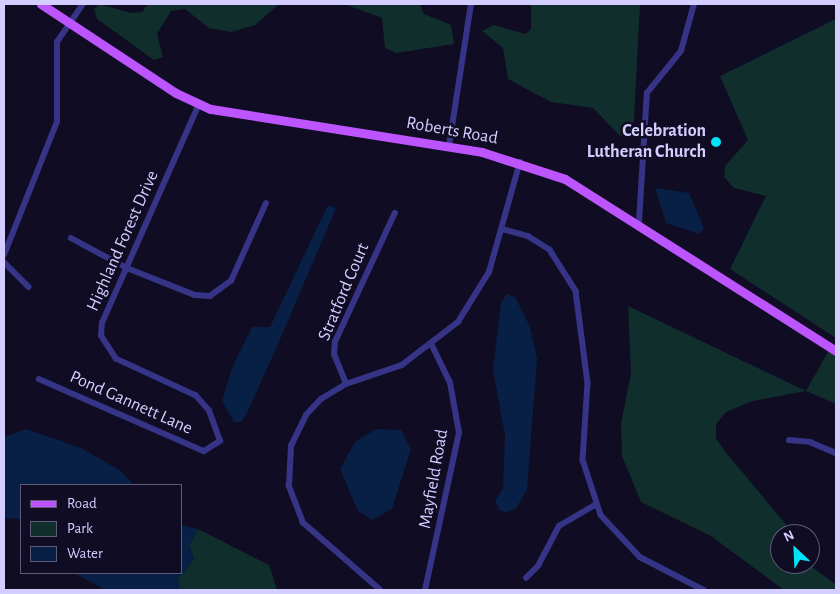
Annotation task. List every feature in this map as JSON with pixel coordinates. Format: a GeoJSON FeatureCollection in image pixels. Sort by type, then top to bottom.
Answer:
{"type":"FeatureCollection","features":[{"type":"Feature","properties":{"kind":"main road","name":"Roberts Road"},"geometry":{"type":"LineString","coordinates":[[40,4],[198,104],[449,146],[520,162],[573,183],[638,222],[836,351]]}},
{"type":"Feature","properties":{"kind":"street"},"geometry":{"type":"LineString","coordinates":[[4,256],[57,122],[54,51],[84,4]]}},
{"type":"Feature","properties":{"kind":"street"},"geometry":{"type":"LineString","coordinates":[[449,146],[471,4]]}},
{"type":"Feature","properties":{"kind":"street"},"geometry":{"type":"LineString","coordinates":[[638,222],[647,93],[681,51],[694,4]]}},
{"type":"Feature","properties":{"kind":"street","name":"Highland Forest Drive"},"geometry":{"type":"LineString","coordinates":[[198,104],[102,323],[103,344],[116,359],[188,391],[202,402],[220,441],[210,448]]}},
{"type":"Feature","properties":{"kind":"street"},"geometry":{"type":"LineString","coordinates":[[380,590],[310,532],[289,486],[289,456],[299,424],[321,398],[346,384],[390,371],[432,346],[473,302],[489,272],[520,162]]}},
{"type":"Feature","properties":{"kind":"street"},"geometry":{"type":"LineString","coordinates":[[71,238],[127,268],[195,295],[217,294],[231,281],[266,203]]}},
{"type":"Feature","properties":{"kind":"street","name":"Stratford Court"},"geometry":{"type":"LineString","coordinates":[[346,384],[334,355],[335,342],[395,213]]}},
{"type":"Feature","properties":{"kind":"street"},"geometry":{"type":"LineString","coordinates":[[502,229],[528,236],[550,250],[576,291],[588,383],[583,460],[595,505],[628,549],[704,590]]}},
{"type":"Feature","properties":{"kind":"street"},"geometry":{"type":"LineString","coordinates":[[4,262],[29,287]]}},
{"type":"Feature","properties":{"kind":"street","name":"Mayfield Road"},"geometry":{"type":"LineString","coordinates":[[425,590],[459,433],[452,389],[432,346]]}},
{"type":"Feature","properties":{"kind":"street","name":"Pond Gannett Lane"},"geometry":{"type":"LineString","coordinates":[[39,379],[204,451],[210,448]]}},
{"type":"Feature","properties":{"kind":"street"},"geometry":{"type":"LineString","coordinates":[[789,440],[810,442],[836,453]]}},
{"type":"Feature","properties":{"kind":"street"},"geometry":{"type":"LineString","coordinates":[[526,578],[538,566],[559,526],[595,505]]}},
{"type":"Feature","properties":{"kind":"green space"},"geometry":{"type":"Polygon","coordinates":[[[99,4],[131,13],[142,12],[148,4],[279,4],[255,25],[231,32],[209,28],[185,9],[171,11],[157,34],[163,57],[154,60],[97,19],[94,9],[99,4]]]}},
{"type":"Feature","properties":{"kind":"green space"},"geometry":{"type":"Polygon","coordinates":[[[344,4],[420,4],[424,14],[451,25],[454,44],[396,53],[385,48],[382,18],[344,4]]]}},
{"type":"Feature","properties":{"kind":"green space"},"geometry":{"type":"Polygon","coordinates":[[[531,4],[640,4],[633,138],[619,135],[593,108],[551,102],[508,79],[503,48],[482,31],[494,25],[525,34],[531,29],[531,4]]]}},
{"type":"Feature","properties":{"kind":"green space"},"geometry":{"type":"Polygon","coordinates":[[[836,19],[836,338],[730,269],[766,196],[734,188],[724,177],[725,166],[748,140],[720,76],[836,19]]]}},
{"type":"Feature","properties":{"kind":"green space"},"geometry":{"type":"Polygon","coordinates":[[[628,306],[806,391],[753,401],[726,412],[716,424],[716,438],[786,524],[770,524],[770,574],[820,573],[835,584],[836,570],[836,590],[784,590],[711,536],[641,502],[622,456],[621,424],[631,373],[628,306]]]}},
{"type":"Feature","properties":{"kind":"green space"},"geometry":{"type":"Polygon","coordinates":[[[829,350],[836,355],[836,404],[806,391],[829,350]]]}},
{"type":"Feature","properties":{"kind":"green space"},"geometry":{"type":"Polygon","coordinates":[[[198,529],[269,565],[277,590],[179,590],[178,579],[194,559],[189,545],[198,529]]]}},
{"type":"Feature","properties":{"kind":"water"},"geometry":{"type":"Polygon","coordinates":[[[655,188],[689,193],[704,228],[700,234],[666,223],[655,188]]]}},
{"type":"Feature","properties":{"kind":"water"},"geometry":{"type":"Polygon","coordinates":[[[328,205],[336,208],[278,344],[246,415],[241,422],[234,422],[222,401],[232,368],[252,327],[270,327],[328,205]]]}},
{"type":"Feature","properties":{"kind":"water"},"geometry":{"type":"Polygon","coordinates":[[[507,294],[515,297],[530,327],[537,358],[527,490],[516,508],[507,512],[500,511],[495,501],[503,488],[505,436],[493,369],[501,302],[507,294]]]}},
{"type":"Feature","properties":{"kind":"water"},"geometry":{"type":"Polygon","coordinates":[[[26,429],[81,448],[121,471],[133,484],[20,484],[20,519],[4,518],[4,437],[26,429]]]}},
{"type":"Feature","properties":{"kind":"water"},"geometry":{"type":"Polygon","coordinates":[[[376,429],[401,430],[411,449],[392,509],[372,520],[358,511],[340,469],[355,442],[376,429]]]}},
{"type":"Feature","properties":{"kind":"water"},"geometry":{"type":"Polygon","coordinates":[[[182,525],[198,529],[189,545],[194,559],[182,574],[182,525]]]}},
{"type":"Feature","properties":{"kind":"water"},"geometry":{"type":"Polygon","coordinates":[[[76,574],[182,574],[178,579],[179,590],[106,590],[76,574]]]}},
{"type":"Feature","properties":{"kind":"place","name":"Celebration Lutheran Church"},"geometry":{"type":"Point","coordinates":[716,142]}}]}
